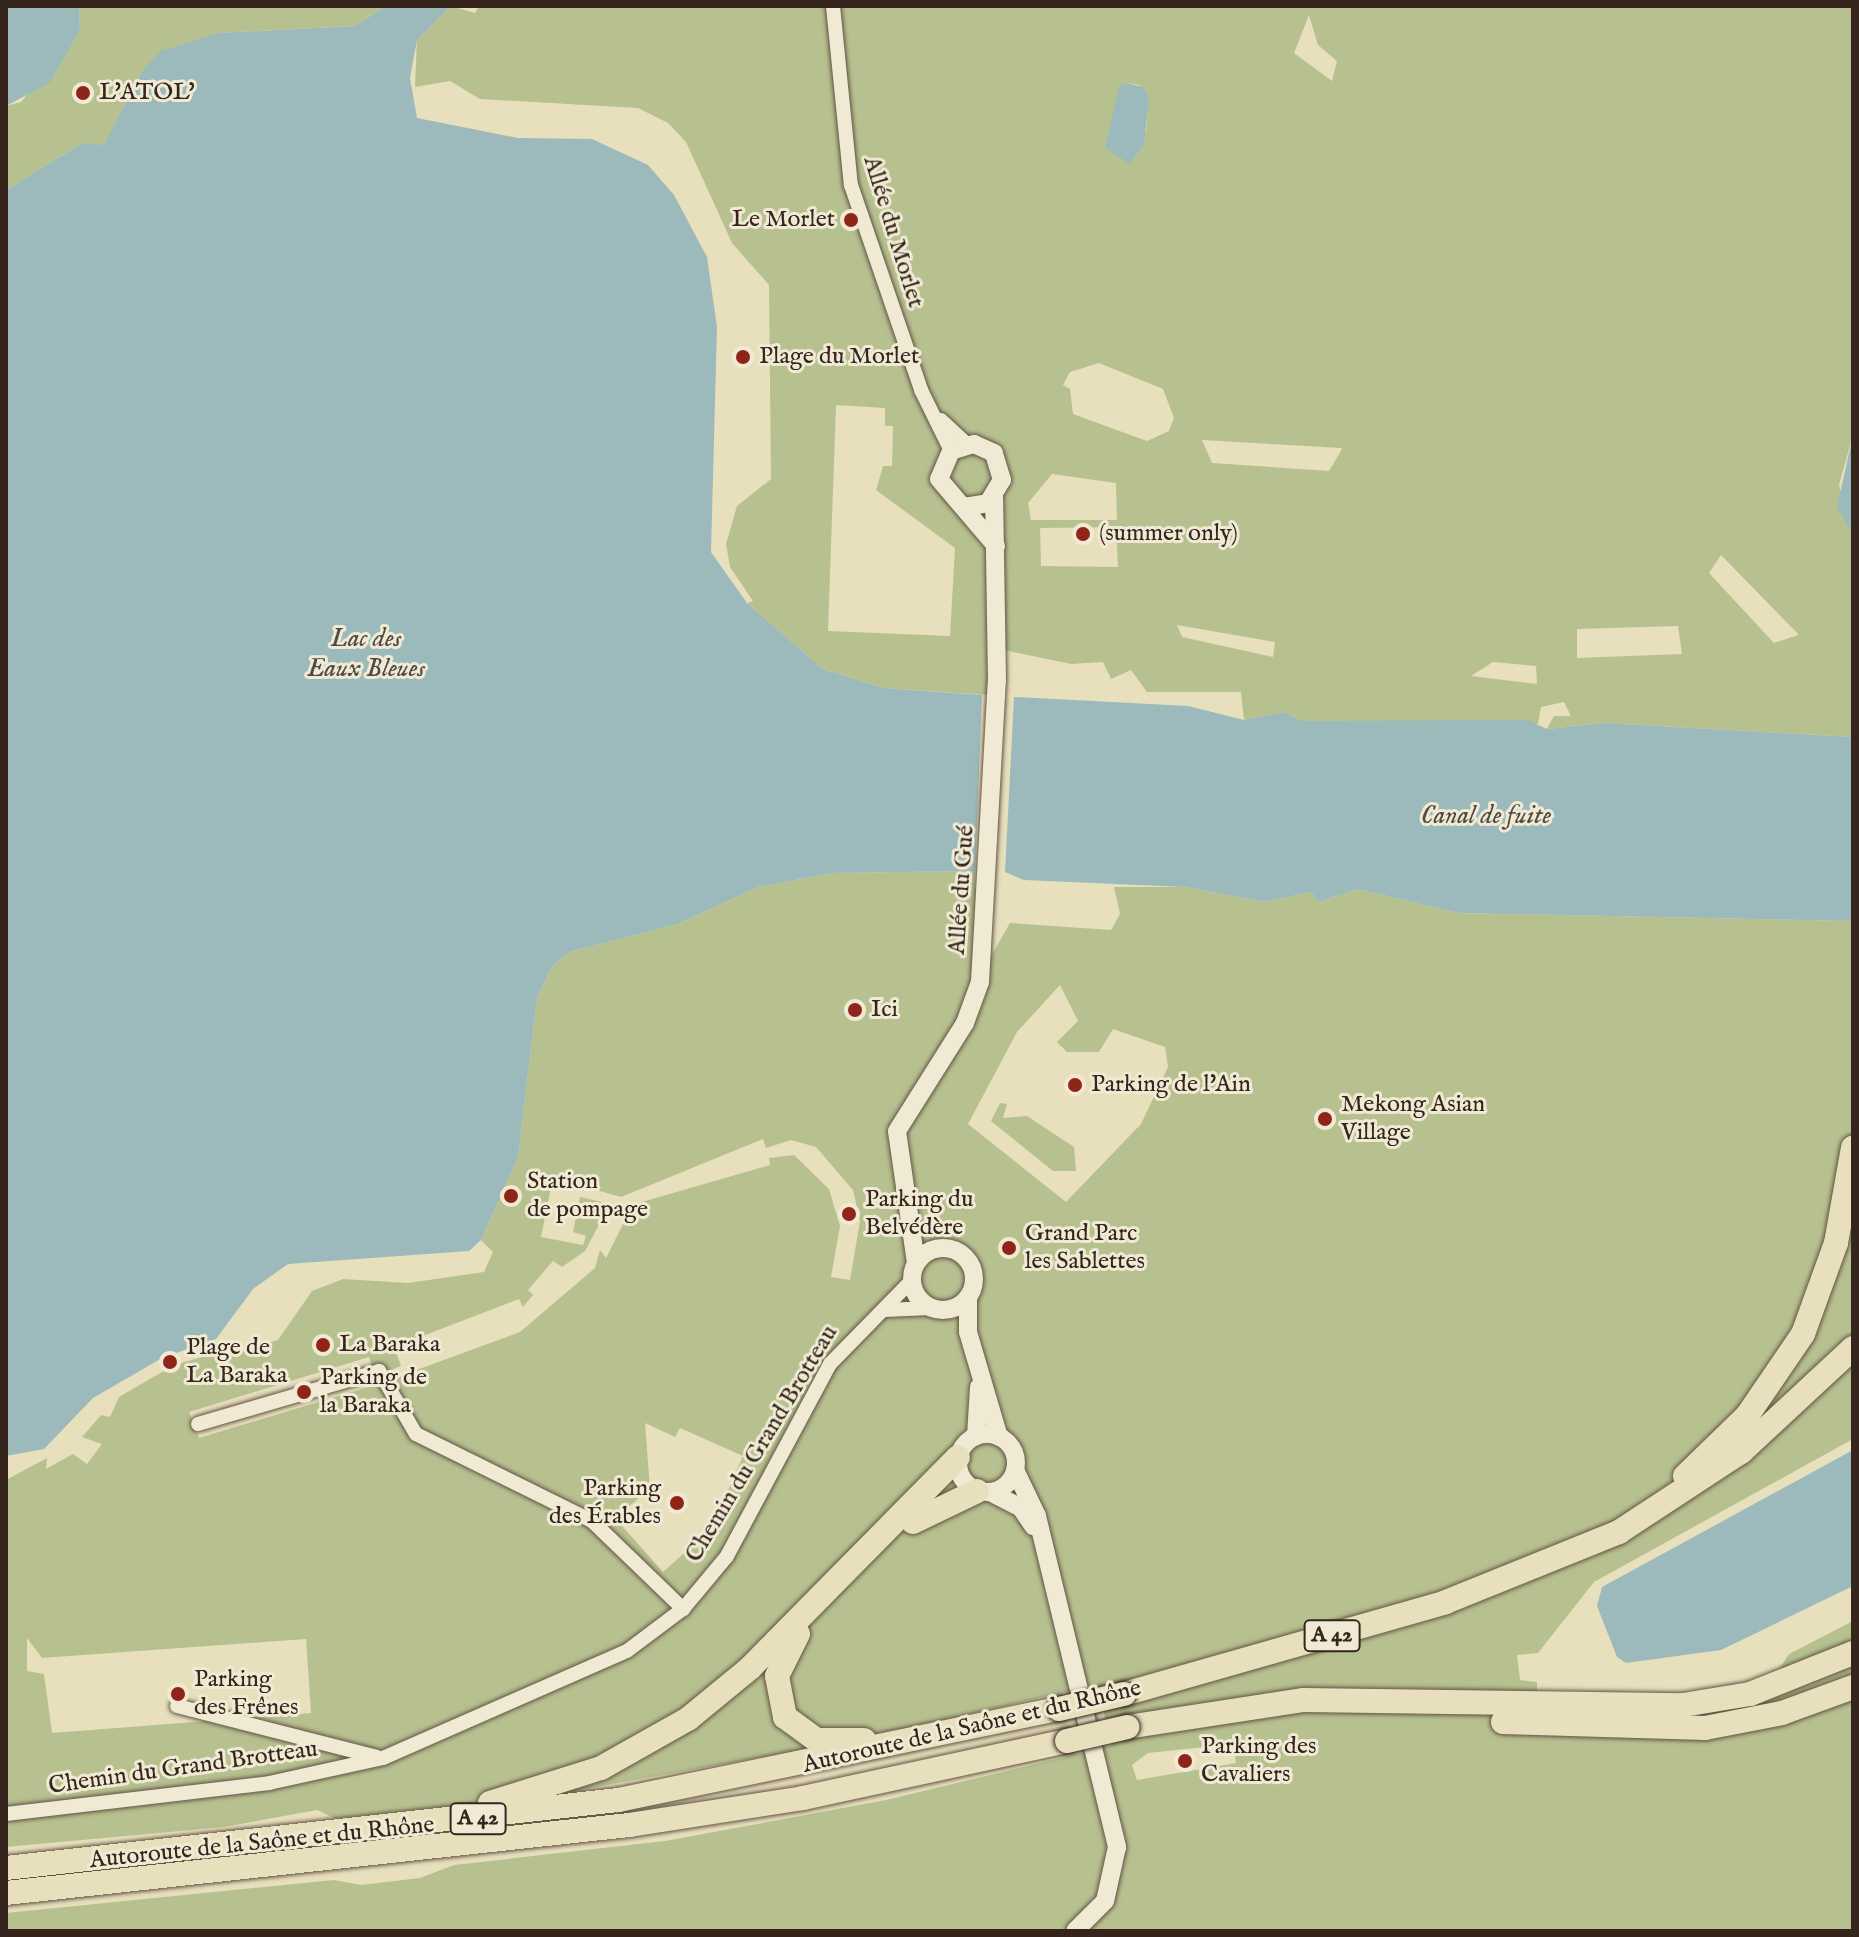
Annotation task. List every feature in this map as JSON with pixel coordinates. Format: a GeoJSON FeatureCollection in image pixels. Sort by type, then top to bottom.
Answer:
{"type":"FeatureCollection","features":[{"type":"Feature","properties":{"kind":"highway"},"geometry":{"type":"LineString","coordinates":[[1537,1567],[1651,1502],[1717,1448],[1762,1398],[1825,1281],[1853,1148]]}},
{"type":"Feature","properties":{"kind":"highway","name":"Autoroute de la Saône et du Rhône"},"geometry":{"type":"LineString","coordinates":[[6,1868],[618,1800],[945,1737],[1124,1694],[1446,1602],[1619,1532],[1714,1473],[1787,1415],[1853,1348]]}},
{"type":"Feature","properties":{"kind":"highway"},"geometry":{"type":"LineString","coordinates":[[73,1862],[204,1838],[451,1811],[601,1768],[721,1693],[958,1457]]}},
{"type":"Feature","properties":{"kind":"highway"},"geometry":{"type":"LineString","coordinates":[[945,1737],[918,1731],[817,1740],[785,1717],[777,1676],[799,1632],[897,1534],[955,1496],[983,1492]]}},
{"type":"Feature","properties":{"kind":"highway","name":"Autoroute de la Saône et du Rhône"},"geometry":{"type":"LineString","coordinates":[[6,1893],[167,1879],[643,1823],[818,1795],[1213,1710],[1304,1700],[1683,1705],[1750,1694],[1853,1653]]}},
{"type":"Feature","properties":{"kind":"highway"},"geometry":{"type":"LineString","coordinates":[[1213,1710],[1645,1730],[1740,1724],[1853,1687]]}},
{"type":"Feature","properties":{"kind":"highway"},"geometry":{"type":"LineString","coordinates":[[6,1905],[167,1879]]}},
{"type":"Feature","properties":{"kind":"street","name":"Allée du Morlet"},"geometry":{"type":"LineString","coordinates":[[833,6],[851,185],[937,416],[959,447]]}},
{"type":"Feature","properties":{"kind":"street"},"geometry":{"type":"LineString","coordinates":[[964,507],[994,497],[1002,480],[998,459],[959,447],[939,479],[950,500],[964,507],[996,546]]}},
{"type":"Feature","properties":{"kind":"street","name":"Allée du Gué"},"geometry":{"type":"LineString","coordinates":[[968,1297],[969,1262],[944,1248],[914,1212],[899,1175],[897,1131],[965,1023],[980,982],[997,681],[994,497]]}},
{"type":"Feature","properties":{"kind":"street","name":"Allée du Gué"},"geometry":{"type":"LineString","coordinates":[[914,1212],[914,1271]]}},
{"type":"Feature","properties":{"kind":"street"},"geometry":{"type":"LineString","coordinates":[[944,1248],[914,1271],[935,1309],[961,1329],[980,1390],[976,1436],[958,1457],[961,1477],[983,1492],[1021,1508],[1043,1542]]}},
{"type":"Feature","properties":{"kind":"street","name":"Chemin du Grand Brotteau"},"geometry":{"type":"LineString","coordinates":[[6,1814],[269,1783],[383,1758],[627,1651],[683,1609],[727,1556],[830,1364],[856,1330],[885,1310],[914,1271]]}},
{"type":"Feature","properties":{"kind":"street"},"geometry":{"type":"LineString","coordinates":[[885,1310],[935,1309],[968,1297],[968,1332],[999,1437],[1012,1449],[1015,1470],[1043,1542],[1095,1750],[1116,1864],[1105,1901],[1075,1931]]}},
{"type":"Feature","properties":{"kind":"street"},"geometry":{"type":"LineString","coordinates":[[198,1424],[379,1371],[416,1434],[592,1521],[683,1609]]}},
{"type":"Feature","properties":{"kind":"street"},"geometry":{"type":"LineString","coordinates":[[976,1436],[999,1437]]}},
{"type":"Feature","properties":{"kind":"street"},"geometry":{"type":"LineString","coordinates":[[983,1492],[1015,1470]]}},
{"type":"Feature","properties":{"kind":"street"},"geometry":{"type":"LineString","coordinates":[[177,1706],[383,1758]]}},
{"type":"Feature","properties":{"kind":"green space","name":"L'ATOL'"},"geometry":{"type":"Polygon","coordinates":[[[79,6],[386,6],[355,26],[218,33],[142,71],[104,146],[82,143],[6,190],[6,106],[21,102],[80,30],[79,6]]]}},
{"type":"Feature","properties":{"kind":"green space"},"geometry":{"type":"Polygon","coordinates":[[[451,6],[475,13],[479,6],[1853,6],[1853,435],[1839,485],[1853,534],[1853,737],[1605,723],[1547,729],[1554,716],[1571,716],[1564,702],[1541,707],[1538,724],[1303,721],[1283,712],[1244,720],[1241,692],[1147,692],[1131,670],[1111,679],[1103,662],[1071,664],[1004,650],[1002,696],[883,688],[823,669],[747,603],[753,601],[730,567],[726,544],[737,506],[771,479],[769,285],[732,243],[686,142],[668,123],[638,108],[480,99],[450,81],[415,87],[417,40],[451,6]],[[1309,15],[1294,53],[1332,81],[1337,61],[1318,45],[1309,15]],[[1126,83],[1118,92],[1118,113],[1146,133],[1148,106],[1140,85],[1126,83]],[[1099,363],[1070,372],[1063,385],[1070,389],[1073,414],[1147,441],[1169,431],[1174,418],[1163,389],[1099,363]],[[836,405],[828,631],[950,636],[955,548],[876,490],[883,466],[892,466],[893,426],[885,426],[885,408],[836,405]],[[1202,440],[1212,463],[1329,471],[1342,449],[1202,440]],[[1052,474],[1028,503],[1031,520],[1117,520],[1116,483],[1052,474]],[[1116,527],[1040,528],[1041,566],[1118,567],[1116,527]],[[1721,555],[1709,573],[1774,643],[1798,634],[1721,555]],[[1177,625],[1182,637],[1273,657],[1275,642],[1177,625]],[[1678,626],[1577,629],[1577,658],[1682,654],[1678,626]],[[1493,662],[1471,676],[1537,684],[1536,666],[1493,662]]]}},
{"type":"Feature","properties":{"kind":"green space"},"geometry":{"type":"Polygon","coordinates":[[[975,871],[975,888],[993,888],[990,958],[1010,923],[1111,930],[1120,914],[1114,887],[1184,887],[1265,902],[1311,892],[1318,902],[1358,889],[1458,913],[1853,921],[1853,1439],[1594,1582],[1538,1653],[1517,1655],[1520,1680],[1537,1682],[1537,1699],[1689,1694],[1774,1677],[1789,1654],[1853,1621],[1853,1931],[6,1931],[6,1913],[334,1880],[361,1885],[420,1878],[454,1865],[665,1841],[886,1800],[1111,1746],[1098,1684],[867,1738],[557,1794],[336,1819],[317,1810],[224,1827],[6,1847],[6,1480],[47,1458],[46,1469],[73,1454],[87,1464],[102,1444],[82,1437],[101,1415],[110,1417],[119,1397],[174,1365],[220,1352],[227,1341],[238,1353],[278,1340],[312,1291],[343,1279],[408,1283],[484,1272],[493,1252],[481,1240],[518,1157],[537,998],[551,968],[569,952],[678,924],[758,887],[833,873],[975,871]],[[1060,985],[1017,1032],[968,1124],[1066,1202],[1141,1124],[1168,1067],[1165,1047],[1113,1029],[1099,1052],[1067,1052],[1057,1042],[1078,1021],[1060,985]],[[763,1139],[621,1197],[553,1178],[541,1237],[583,1245],[586,1236],[573,1232],[580,1197],[610,1204],[585,1251],[562,1267],[553,1261],[528,1290],[533,1295],[523,1307],[519,1299],[394,1347],[401,1366],[389,1371],[392,1379],[520,1332],[595,1268],[600,1250],[606,1258],[626,1218],[621,1208],[770,1165],[769,1158],[794,1155],[829,1189],[840,1226],[831,1277],[850,1280],[860,1221],[853,1190],[816,1147],[791,1140],[766,1148],[763,1139]],[[369,1357],[189,1412],[199,1438],[378,1384],[369,1357]],[[645,1423],[650,1489],[615,1518],[663,1572],[711,1529],[743,1456],[680,1428],[675,1437],[645,1423]],[[27,1638],[27,1671],[44,1674],[52,1733],[311,1713],[306,1639],[42,1658],[27,1638]],[[1233,1744],[1148,1753],[1132,1765],[1137,1780],[1236,1763],[1233,1744]]]}},
{"type":"Feature","properties":{"kind":"green space"},"geometry":{"type":"Polygon","coordinates":[[[1000,1103],[1007,1104],[1003,1118],[1027,1116],[1074,1147],[1076,1171],[1053,1171],[991,1121],[1000,1103]]]}},
{"type":"Feature","properties":{"kind":"water"},"geometry":{"type":"Polygon","coordinates":[[[6,6],[79,6],[80,30],[49,83],[6,106],[6,6]]]}},
{"type":"Feature","properties":{"kind":"water","name":"Lac des Eaux Bleues"},"geometry":{"type":"Polygon","coordinates":[[[386,6],[451,6],[417,40],[410,78],[417,118],[518,138],[592,139],[648,165],[674,195],[707,257],[717,327],[711,552],[747,603],[823,669],[883,688],[982,695],[975,871],[833,873],[758,887],[678,924],[569,952],[551,968],[537,998],[518,1157],[481,1240],[469,1251],[288,1264],[253,1289],[216,1339],[162,1358],[93,1398],[44,1449],[6,1456],[6,190],[82,143],[104,145],[142,71],[161,51],[218,33],[355,26],[386,6]]]}},
{"type":"Feature","properties":{"kind":"water"},"geometry":{"type":"Polygon","coordinates":[[[1126,83],[1144,87],[1149,100],[1144,144],[1130,164],[1105,148],[1119,87],[1126,83]]]}},
{"type":"Feature","properties":{"kind":"water"},"geometry":{"type":"Polygon","coordinates":[[[1853,435],[1853,534],[1837,507],[1853,435]]]}},
{"type":"Feature","properties":{"kind":"water","name":"Canal de fuite"},"geometry":{"type":"Polygon","coordinates":[[[1014,697],[1188,706],[1244,720],[1283,712],[1303,721],[1527,720],[1547,729],[1605,723],[1853,737],[1853,921],[1458,913],[1358,889],[1318,902],[1311,892],[1265,902],[1184,887],[1024,880],[1005,872],[1014,697]]]}},
{"type":"Feature","properties":{"kind":"water"},"geometry":{"type":"Polygon","coordinates":[[[1853,1450],[1853,1586],[1721,1650],[1626,1663],[1617,1657],[1597,1606],[1602,1587],[1853,1450]]]}},
{"type":"Feature","properties":{"kind":"place","name":"L'ATOL'"},"geometry":{"type":"Point","coordinates":[83,93]}},
{"type":"Feature","properties":{"kind":"place","name":"Le Morlet"},"geometry":{"type":"Point","coordinates":[851,220]}},
{"type":"Feature","properties":{"kind":"place","name":"Plage du Morlet"},"geometry":{"type":"Point","coordinates":[743,357]}},
{"type":"Feature","properties":{"kind":"place","name":"(summer only)"},"geometry":{"type":"Point","coordinates":[1083,534]}},
{"type":"Feature","properties":{"kind":"place","name":"Ici"},"geometry":{"type":"Point","coordinates":[855,1010]}},
{"type":"Feature","properties":{"kind":"place","name":"Parking de l'Ain"},"geometry":{"type":"Point","coordinates":[1075,1085]}},
{"type":"Feature","properties":{"kind":"place","name":"Mekong Asian Village"},"geometry":{"type":"Point","coordinates":[1325,1119]}},
{"type":"Feature","properties":{"kind":"place","name":"Station de pompage"},"geometry":{"type":"Point","coordinates":[511,1196]}},
{"type":"Feature","properties":{"kind":"place","name":"Parking du Belvédère"},"geometry":{"type":"Point","coordinates":[849,1214]}},
{"type":"Feature","properties":{"kind":"place","name":"Grand Parc les Sablettes"},"geometry":{"type":"Point","coordinates":[1009,1248]}},
{"type":"Feature","properties":{"kind":"place","name":"La Baraka"},"geometry":{"type":"Point","coordinates":[323,1345]}},
{"type":"Feature","properties":{"kind":"place","name":"Plage de La Baraka"},"geometry":{"type":"Point","coordinates":[170,1362]}},
{"type":"Feature","properties":{"kind":"place","name":"Parking de la Baraka"},"geometry":{"type":"Point","coordinates":[304,1392]}},
{"type":"Feature","properties":{"kind":"place","name":"Parking des Érables"},"geometry":{"type":"Point","coordinates":[677,1503]}},
{"type":"Feature","properties":{"kind":"place","name":"Parking des Frênes"},"geometry":{"type":"Point","coordinates":[178,1694]}},
{"type":"Feature","properties":{"kind":"place","name":"Parking des Cavaliers"},"geometry":{"type":"Point","coordinates":[1185,1761]}}]}
